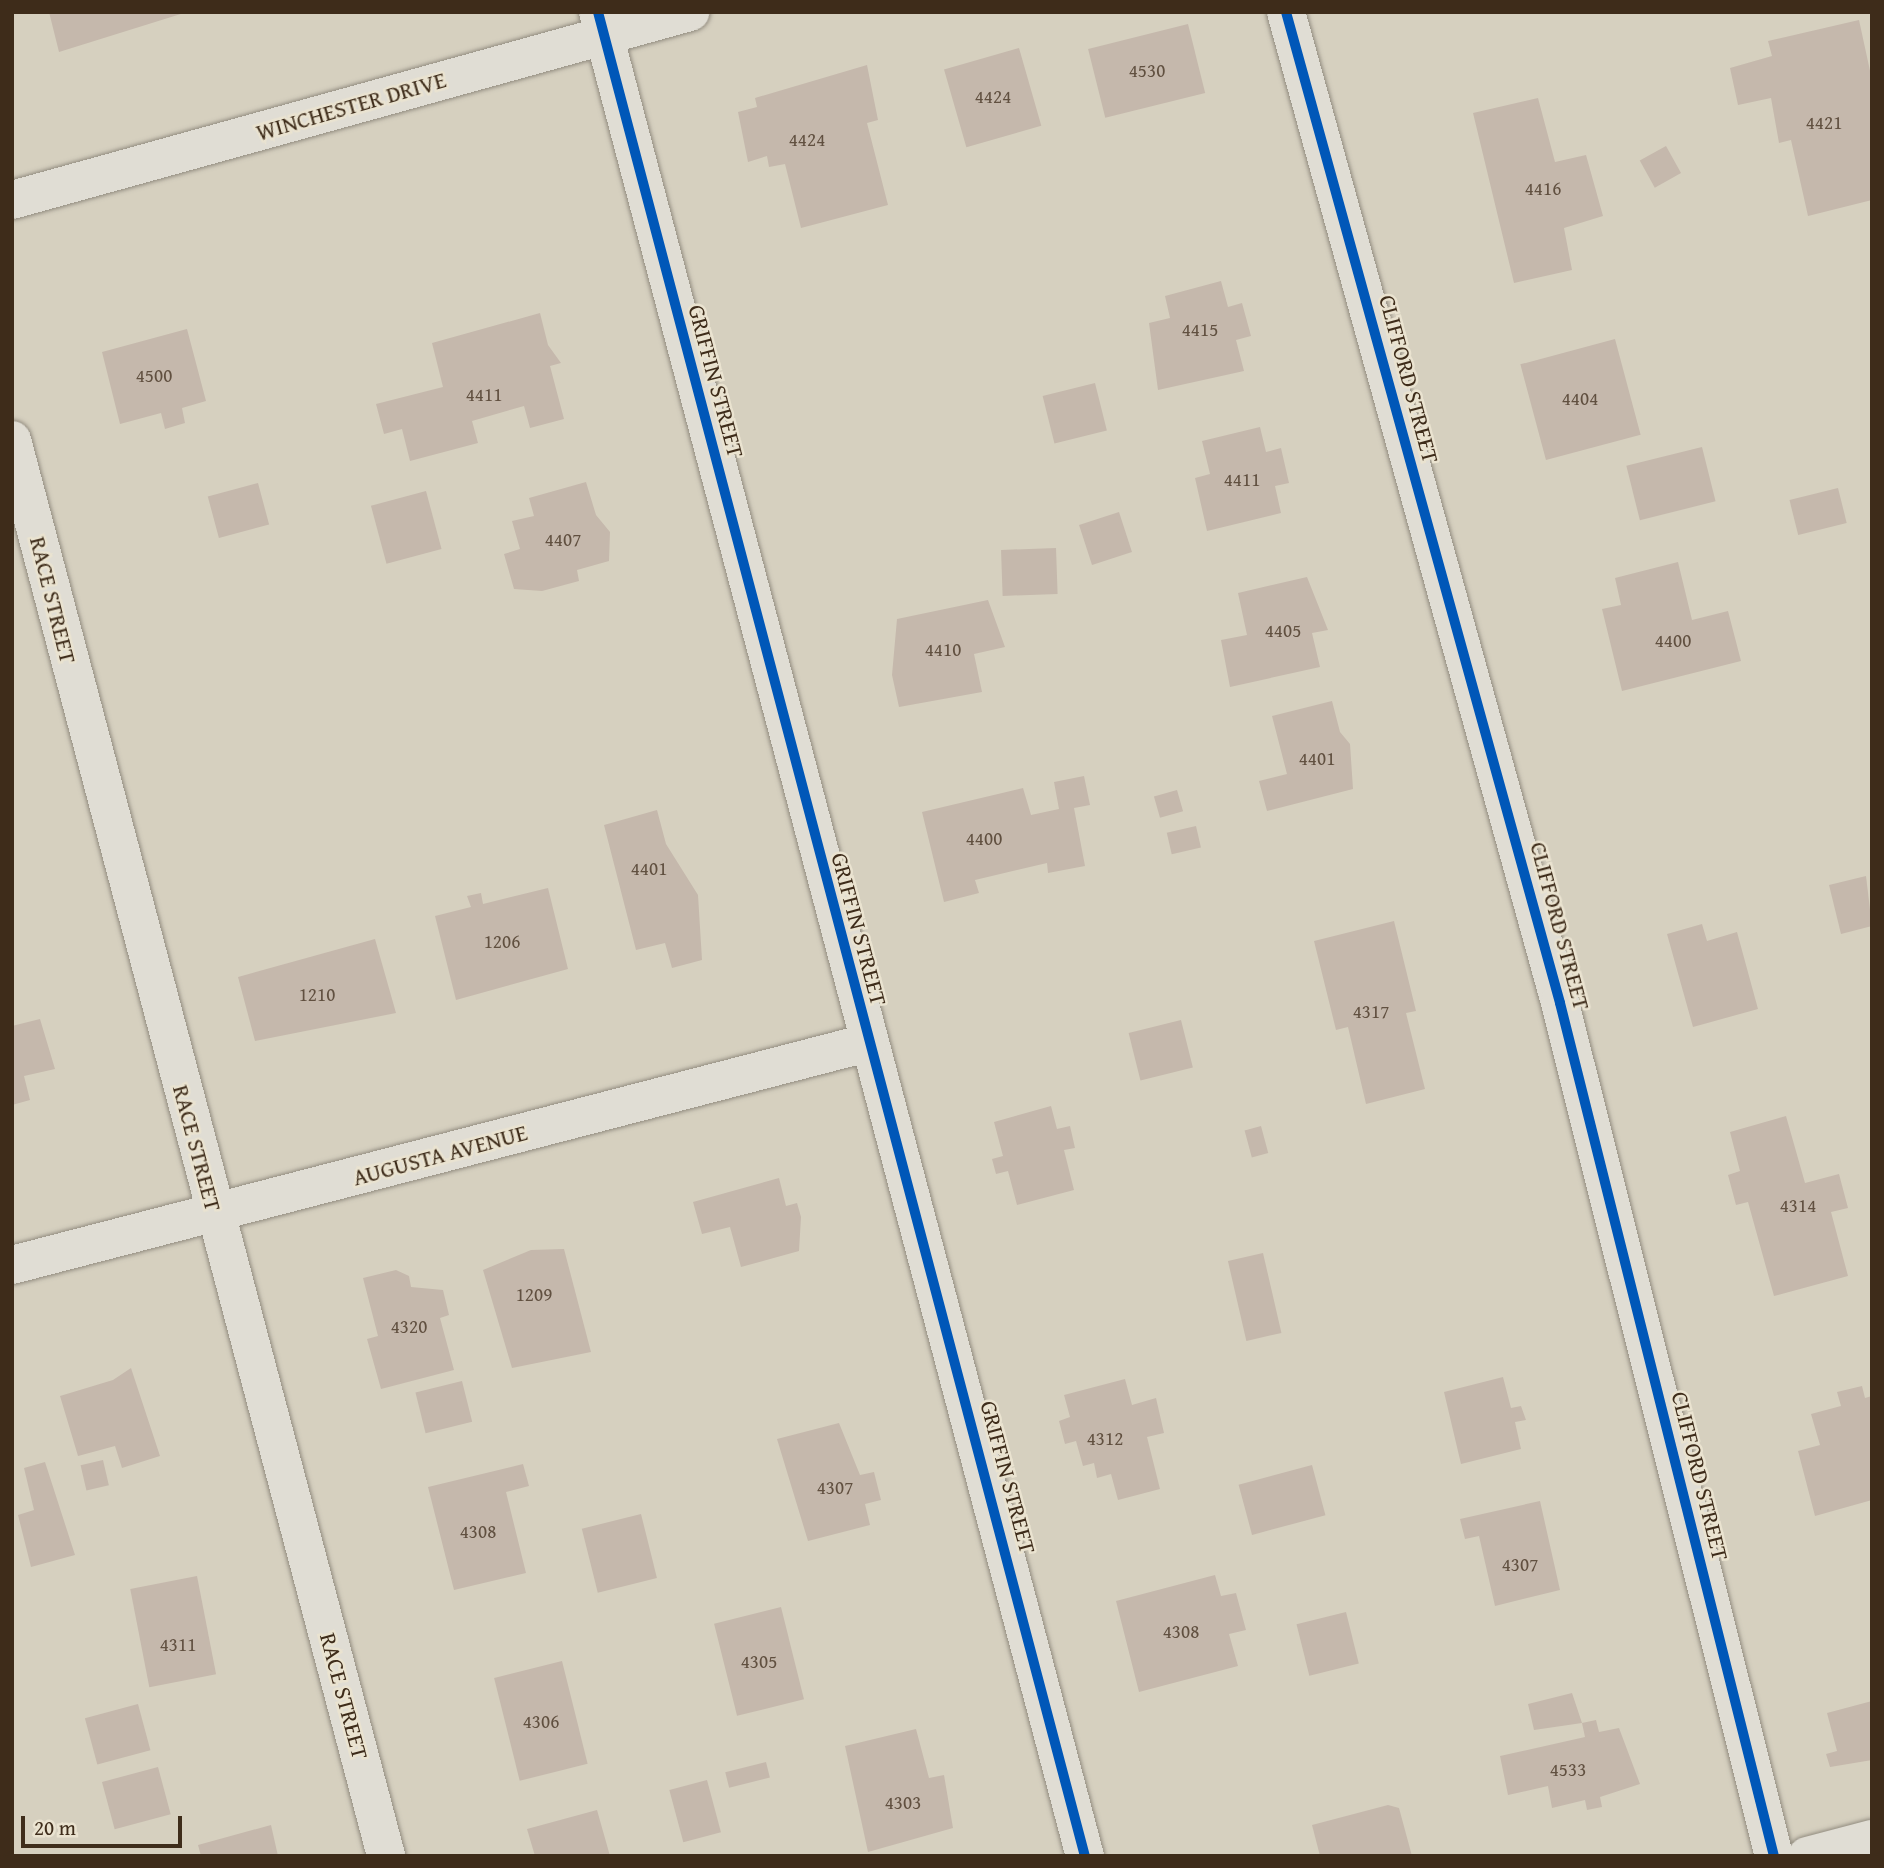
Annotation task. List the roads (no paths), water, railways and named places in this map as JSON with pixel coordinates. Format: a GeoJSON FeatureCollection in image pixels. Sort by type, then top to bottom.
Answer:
{"type":"FeatureCollection","features":[{"type":"Feature","properties":{"kind":"street","name":"WINCHESTER DRIVE"},"geometry":{"type":"LineString","coordinates":[[12,200],[601,24],[691,12]]}},
{"type":"Feature","properties":{"kind":"street","name":"CLIFFORD STREET"},"geometry":{"type":"LineString","coordinates":[[1286,12],[1560,1003],[1774,1856]]}},
{"type":"Feature","properties":{"kind":"street","name":"GRIFFIN STREET"},"geometry":{"type":"LineString","coordinates":[[601,24],[867,1043],[900,1148],[1085,1856]]}},
{"type":"Feature","properties":{"kind":"street","name":"RACE STREET"},"geometry":{"type":"LineString","coordinates":[[12,440],[386,1856]]}},
{"type":"Feature","properties":{"kind":"street","name":"AUGUSTA AVENUE"},"geometry":{"type":"LineString","coordinates":[[12,1265],[867,1043]]}},
{"type":"Feature","properties":{"kind":"street"},"geometry":{"type":"LineString","coordinates":[[1807,1856],[1872,1839]]}}]}
